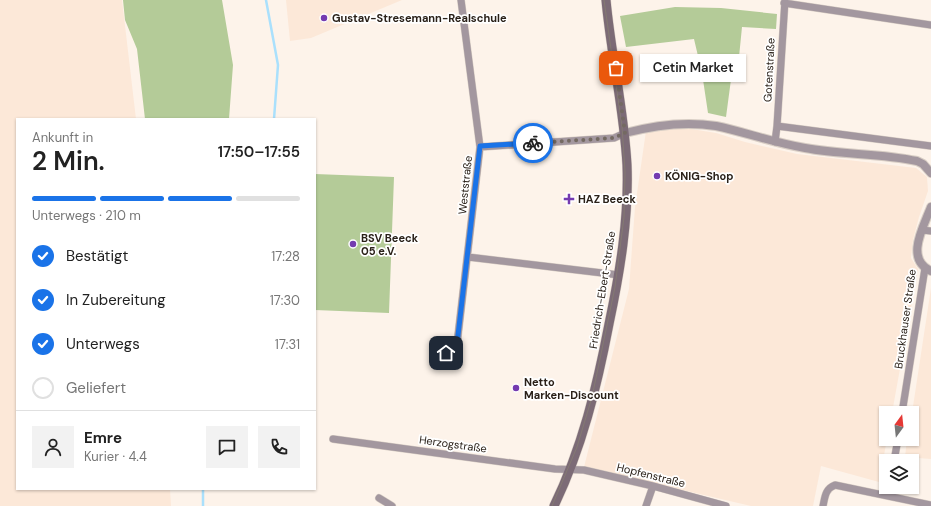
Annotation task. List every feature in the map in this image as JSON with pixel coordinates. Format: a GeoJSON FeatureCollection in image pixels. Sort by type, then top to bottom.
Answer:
{"type":"FeatureCollection","features":[{"type":"Feature","properties":{"kind":"main road","name":"Friedrich-Ebert-Straße"},"geometry":{"type":"LineString","coordinates":[[554,506],[570,470],[585,430],[599,374],[618,275],[627,200],[625,133],[606,0]]}},
{"type":"Feature","properties":{"kind":"street","name":"Weststraße"},"geometry":{"type":"LineString","coordinates":[[433,354],[453,352],[457,344],[480,146],[460,0]]}},
{"type":"Feature","properties":{"kind":"street"},"geometry":{"type":"LineString","coordinates":[[784,1],[931,25]]}},
{"type":"Feature","properties":{"kind":"street","name":"Gotenstraße"},"geometry":{"type":"LineString","coordinates":[[775,142],[784,1]]}},
{"type":"Feature","properties":{"kind":"street"},"geometry":{"type":"LineString","coordinates":[[480,146],[614,138],[641,128],[673,124],[689,124],[723,128],[775,142],[806,148],[907,159],[917,161],[931,171]]}},
{"type":"Feature","properties":{"kind":"street"},"geometry":{"type":"LineString","coordinates":[[777,126],[931,146]]}},
{"type":"Feature","properties":{"kind":"street","name":"Bruckhauser Straße"},"geometry":{"type":"LineString","coordinates":[[903,406],[928,270],[919,262],[917,252],[918,243],[931,207]]}},
{"type":"Feature","properties":{"kind":"street"},"geometry":{"type":"LineString","coordinates":[[922,230],[931,231]]}},
{"type":"Feature","properties":{"kind":"street"},"geometry":{"type":"LineString","coordinates":[[468,256],[618,275]]}},
{"type":"Feature","properties":{"kind":"street","name":"Herzogstraße"},"geometry":{"type":"LineString","coordinates":[[333,439],[570,470]]}},
{"type":"Feature","properties":{"kind":"street","name":"Hopfenstraße"},"geometry":{"type":"LineString","coordinates":[[570,470],[584,470],[653,486],[726,506]]}},
{"type":"Feature","properties":{"kind":"street"},"geometry":{"type":"LineString","coordinates":[[823,506],[826,492],[829,487],[835,485],[928,505]]}},
{"type":"Feature","properties":{"kind":"street"},"geometry":{"type":"LineString","coordinates":[[646,506],[653,486]]}},
{"type":"Feature","properties":{"kind":"street"},"geometry":{"type":"LineString","coordinates":[[379,498],[392,506]]}},
{"type":"Feature","properties":{"kind":"shaded area"},"geometry":{"type":"Polygon","coordinates":[[[0,0],[122,0],[136,118],[16,118],[16,490],[170,490],[171,506],[0,506],[0,0]]]}},
{"type":"Feature","properties":{"kind":"shaded area","name":"Gustav-Stresemann-Realschule"},"geometry":{"type":"Polygon","coordinates":[[[286,0],[402,0],[311,38],[290,41],[286,0]]]}},
{"type":"Feature","properties":{"kind":"shaded area"},"geometry":{"type":"Polygon","coordinates":[[[679,127],[716,133],[745,142],[797,154],[916,168],[927,177],[928,191],[913,240],[911,258],[918,269],[893,406],[879,406],[879,446],[886,446],[884,454],[879,454],[879,482],[821,466],[813,506],[751,506],[584,467],[629,289],[635,207],[646,131],[679,127]]]}},
{"type":"Feature","properties":{"kind":"shaded area"},"geometry":{"type":"Polygon","coordinates":[[[931,288],[931,459],[919,458],[919,454],[905,454],[906,446],[919,446],[919,406],[913,406],[931,288]]]}},
{"type":"Feature","properties":{"kind":"green space"},"geometry":{"type":"Polygon","coordinates":[[[123,0],[222,0],[233,65],[229,118],[145,118],[137,49],[125,20],[123,0]]]}},
{"type":"Feature","properties":{"kind":"green space"},"geometry":{"type":"Polygon","coordinates":[[[675,7],[721,8],[777,14],[776,29],[742,27],[739,57],[734,57],[726,117],[708,113],[702,73],[694,39],[626,47],[620,16],[675,7]]]}},
{"type":"Feature","properties":{"kind":"green space","name":"BSV Beeck 05 e.V."},"geometry":{"type":"Polygon","coordinates":[[[316,174],[394,177],[389,313],[316,310],[316,174]]]}},
{"type":"Feature","properties":{"kind":"waterway"},"geometry":{"type":"LineString","coordinates":[[266,0],[278,65],[274,118]]}},
{"type":"Feature","properties":{"kind":"waterway"},"geometry":{"type":"LineString","coordinates":[[203,490],[203,506]]}},
{"type":"Feature","properties":{"kind":"tram line"},"geometry":{"type":"LineString","coordinates":[[552,506],[577,447],[592,397],[615,287],[624,217],[625,172],[622,126],[604,0]]}},
{"type":"Feature","properties":{"kind":"way so far"},"geometry":{"type":"LineString","coordinates":[[533,143],[614,138],[625,133],[616,68]]}},
{"type":"Feature","properties":{"kind":"place","name":"Gustav-Stresemann-Realschule"},"geometry":{"type":"Point","coordinates":[324,18]}},
{"type":"Feature","properties":{"kind":"place","name":"Cetin Market"},"geometry":{"type":"Point","coordinates":[616,68]}},
{"type":"Feature","properties":{"kind":"place","name":"KÖNIG-Shop"},"geometry":{"type":"Point","coordinates":[657,176]}},
{"type":"Feature","properties":{"kind":"place","name":"HAZ Beeck"},"geometry":{"type":"Point","coordinates":[569,199]}},
{"type":"Feature","properties":{"kind":"place","name":"BSV Beeck 05 e.V."},"geometry":{"type":"Point","coordinates":[353,244]}},
{"type":"Feature","properties":{"kind":"place","name":"Netto Marken-Discount"},"geometry":{"type":"Point","coordinates":[516,388]}},
{"type":"Feature","properties":{"kind":"route"},"geometry":{"type":"LineString","coordinates":[[446,353],[453,352],[457,344],[480,146],[533,143]]}}]}
